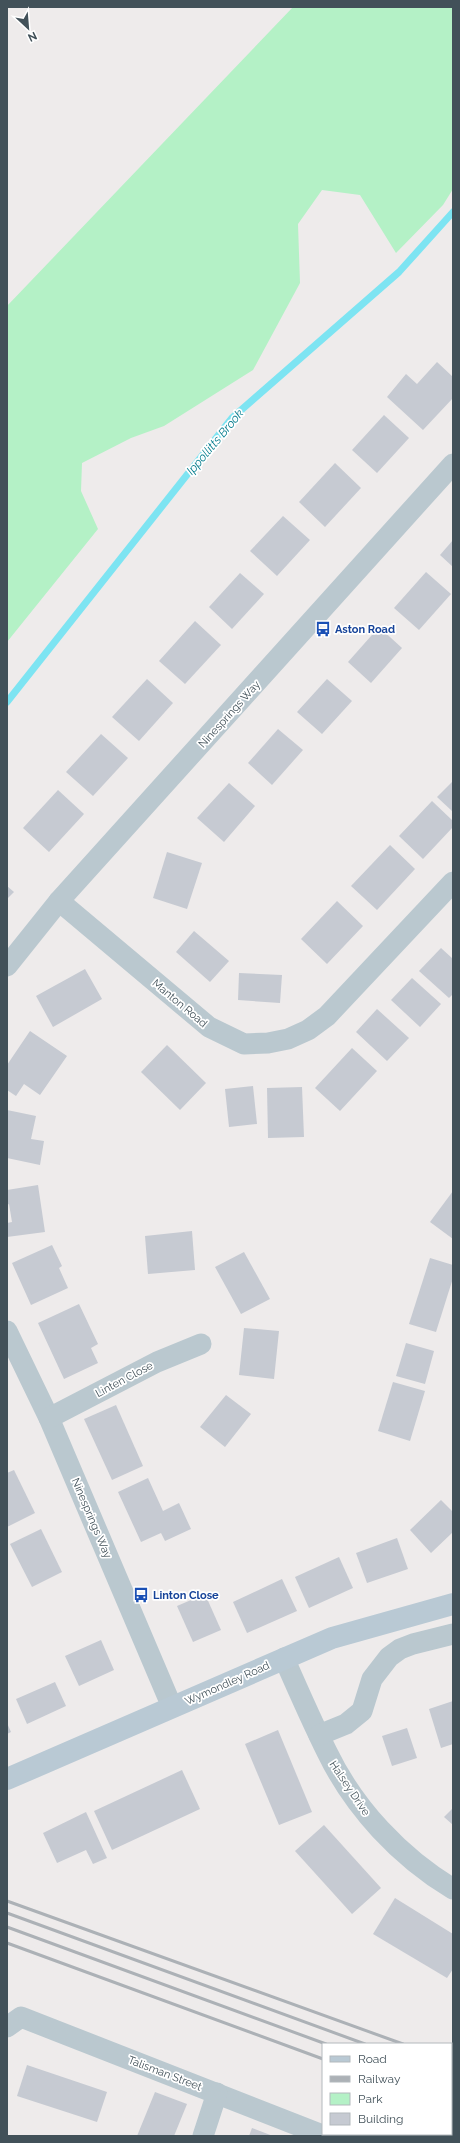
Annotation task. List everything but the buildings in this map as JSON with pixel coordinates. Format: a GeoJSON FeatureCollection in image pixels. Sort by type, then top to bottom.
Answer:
{"type":"FeatureCollection","features":[{"type":"Feature","properties":{"kind":"street","name":"Ninesprings Way"},"geometry":{"type":"LineString","coordinates":[[7,966],[59,901],[453,464]]}},
{"type":"Feature","properties":{"kind":"street","name":"Manton Road"},"geometry":{"type":"LineString","coordinates":[[59,901],[209,1027],[244,1044],[268,1043],[294,1036],[308,1030],[327,1016],[453,882]]}},
{"type":"Feature","properties":{"kind":"street","name":"Ninesprings Way"},"geometry":{"type":"LineString","coordinates":[[7,1331],[49,1418],[172,1707]]}},
{"type":"Feature","properties":{"kind":"street","name":"Linten Close"},"geometry":{"type":"LineString","coordinates":[[49,1418],[157,1362],[201,1344]]}},
{"type":"Feature","properties":{"kind":"street","name":"Wymondley Road"},"geometry":{"type":"LineString","coordinates":[[7,1779],[332,1638],[453,1604]]}},
{"type":"Feature","properties":{"kind":"street"},"geometry":{"type":"LineString","coordinates":[[319,1735],[346,1724],[362,1711],[372,1679],[389,1657],[413,1644],[453,1634]]}},
{"type":"Feature","properties":{"kind":"street","name":"Halsey Drive"},"geometry":{"type":"LineString","coordinates":[[284,1658],[319,1735],[340,1776],[377,1826],[404,1854],[432,1876],[453,1889]]}},
{"type":"Feature","properties":{"kind":"street","name":"Talisman Street"},"geometry":{"type":"LineString","coordinates":[[7,2027],[20,2016],[322,2135]]}},
{"type":"Feature","properties":{"kind":"street"},"geometry":{"type":"LineString","coordinates":[[203,2136],[217,2093]]}},
{"type":"Feature","properties":{"kind":"green space"},"geometry":{"type":"Polygon","coordinates":[[[293,7],[453,7],[453,189],[443,205],[396,253],[360,195],[322,190],[298,224],[300,283],[253,370],[164,426],[131,438],[82,463],[81,491],[98,529],[7,642],[7,306],[293,7]]]}},
{"type":"Feature","properties":{"kind":"waterway","name":"Ippollitts Brook"},"geometry":{"type":"LineString","coordinates":[[7,702],[232,418],[399,272],[453,212]]}},
{"type":"Feature","properties":{"kind":"railway"},"geometry":{"type":"LineString","coordinates":[[7,1901],[400,2043]]}},
{"type":"Feature","properties":{"kind":"railway"},"geometry":{"type":"LineString","coordinates":[[7,1913],[362,2043]]}},
{"type":"Feature","properties":{"kind":"railway"},"geometry":{"type":"LineString","coordinates":[[7,1927],[323,2043]]}},
{"type":"Feature","properties":{"kind":"railway"},"geometry":{"type":"LineString","coordinates":[[7,1943],[322,2059]]}},
{"type":"Feature","properties":{"kind":"place","name":"Aston Road"},"geometry":{"type":"Point","coordinates":[323,629]}},
{"type":"Feature","properties":{"kind":"place","name":"Linton Close"},"geometry":{"type":"Point","coordinates":[141,1595]}}]}
